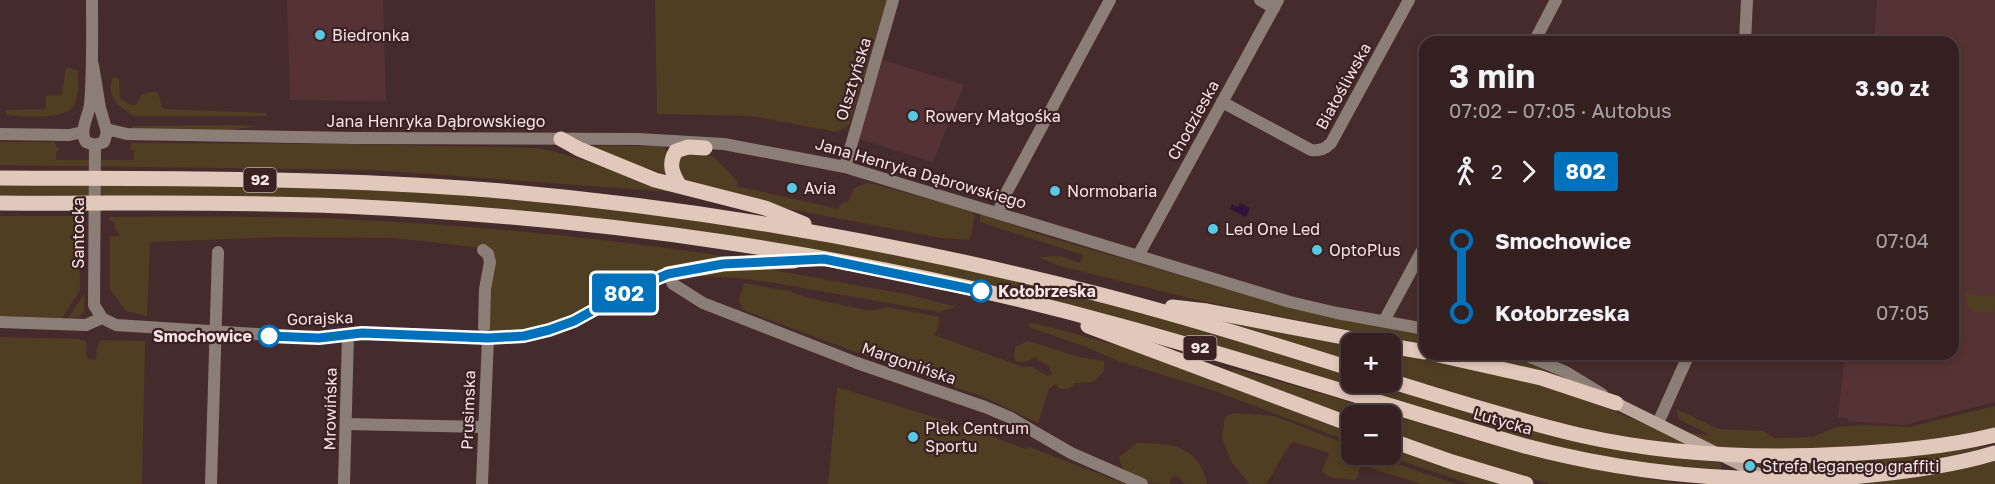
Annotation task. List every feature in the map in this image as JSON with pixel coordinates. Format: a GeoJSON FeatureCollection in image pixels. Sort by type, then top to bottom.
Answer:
{"type":"FeatureCollection","features":[{"type":"Feature","properties":{"kind":"main road"},"geometry":{"type":"LineString","coordinates":[[561,140],[655,180],[765,208],[829,234]]}},
{"type":"Feature","properties":{"kind":"main road"},"geometry":{"type":"LineString","coordinates":[[680,186],[671,166],[676,151],[688,147],[705,148]]}},
{"type":"Feature","properties":{"kind":"main road","name":"92"},"geometry":{"type":"LineString","coordinates":[[0,178],[322,181],[448,187],[616,203],[741,220],[829,234],[987,267],[1133,303],[1341,366]]}},
{"type":"Feature","properties":{"kind":"main road","name":"92"},"geometry":{"type":"LineString","coordinates":[[0,203],[272,204],[462,213],[630,229],[727,243],[824,259],[1014,298]]}},
{"type":"Feature","properties":{"kind":"main road"},"geometry":{"type":"LineString","coordinates":[[668,274],[723,264],[824,259]]}},
{"type":"Feature","properties":{"kind":"main road"},"geometry":{"type":"LineString","coordinates":[[1014,298],[1341,421]]}},
{"type":"Feature","properties":{"kind":"main road","name":"Lutycka"},"geometry":{"type":"LineString","coordinates":[[1014,298],[1156,335],[1525,446],[1586,461],[1658,473],[1727,480],[1801,480],[1895,473],[1946,465],[1995,453]]}},
{"type":"Feature","properties":{"kind":"main road"},"geometry":{"type":"LineString","coordinates":[[1133,303],[1207,311],[1341,337]]}},
{"type":"Feature","properties":{"kind":"main road"},"geometry":{"type":"LineString","coordinates":[[1401,348],[1419,351]]}},
{"type":"Feature","properties":{"kind":"main road"},"geometry":{"type":"LineString","coordinates":[[1461,360],[1541,378],[1616,404],[1779,484]]}},
{"type":"Feature","properties":{"kind":"main road","name":"Lutycka"},"geometry":{"type":"LineString","coordinates":[[1401,384],[1579,435],[1699,454],[1782,457],[1869,453],[1935,446],[1995,435]]}},
{"type":"Feature","properties":{"kind":"main road"},"geometry":{"type":"LineString","coordinates":[[1401,444],[1526,484]]}},
{"type":"Feature","properties":{"kind":"street"},"geometry":{"type":"LineString","coordinates":[[92,0],[93,65],[89,108],[84,129],[86,142],[95,145],[104,142],[107,136],[93,65]]}},
{"type":"Feature","properties":{"kind":"street","name":"Olsztyńska"},"geometry":{"type":"LineString","coordinates":[[845,167],[893,0]]}},
{"type":"Feature","properties":{"kind":"street"},"geometry":{"type":"LineString","coordinates":[[998,213],[1005,195],[1110,0]]}},
{"type":"Feature","properties":{"kind":"street"},"geometry":{"type":"LineString","coordinates":[[1260,0],[1276,4]]}},
{"type":"Feature","properties":{"kind":"street","name":"Białośliwska"},"geometry":{"type":"LineString","coordinates":[[1222,102],[1311,150],[1318,151],[1326,148],[1332,143],[1409,0]]}},
{"type":"Feature","properties":{"kind":"street"},"geometry":{"type":"LineString","coordinates":[[1537,36],[1556,0]]}},
{"type":"Feature","properties":{"kind":"street"},"geometry":{"type":"LineString","coordinates":[[1745,36],[1747,0]]}},
{"type":"Feature","properties":{"kind":"street","name":"Chodzieska"},"geometry":{"type":"LineString","coordinates":[[1138,256],[1276,4]]}},
{"type":"Feature","properties":{"kind":"street"},"geometry":{"type":"LineString","coordinates":[[0,134],[69,135],[84,129],[95,121],[106,127]]}},
{"type":"Feature","properties":{"kind":"street","name":"Jana Henryka Dąbrowskiego"},"geometry":{"type":"LineString","coordinates":[[106,127],[127,134],[669,140],[724,144],[845,167],[1290,302],[1419,327]]}},
{"type":"Feature","properties":{"kind":"street","name":"Santocka"},"geometry":{"type":"LineString","coordinates":[[95,145],[94,305],[102,318]]}},
{"type":"Feature","properties":{"kind":"street","name":"Prusimska"},"geometry":{"type":"LineString","coordinates":[[482,484],[485,289],[490,262],[488,254],[483,250]]}},
{"type":"Feature","properties":{"kind":"street"},"geometry":{"type":"LineString","coordinates":[[211,484],[218,252]]}},
{"type":"Feature","properties":{"kind":"street"},"geometry":{"type":"LineString","coordinates":[[1384,321],[1419,256]]}},
{"type":"Feature","properties":{"kind":"street","name":"Gorajska"},"geometry":{"type":"LineString","coordinates":[[102,318],[126,327],[319,338],[362,333],[486,332],[524,336],[574,321],[628,291],[668,274]]}},
{"type":"Feature","properties":{"kind":"street","name":"Margonińska"},"geometry":{"type":"LineString","coordinates":[[668,274],[673,284],[703,303],[857,363],[1001,414],[1071,453],[1142,484]]}},
{"type":"Feature","properties":{"kind":"street"},"geometry":{"type":"LineString","coordinates":[[0,322],[86,325],[102,318]]}},
{"type":"Feature","properties":{"kind":"street","name":"Mrowińska"},"geometry":{"type":"LineString","coordinates":[[344,484],[348,335]]}},
{"type":"Feature","properties":{"kind":"street"},"geometry":{"type":"LineString","coordinates":[[1537,360],[1566,372],[1616,404]]}},
{"type":"Feature","properties":{"kind":"street"},"geometry":{"type":"LineString","coordinates":[[1658,423],[1686,360]]}},
{"type":"Feature","properties":{"kind":"street"},"geometry":{"type":"LineString","coordinates":[[346,424],[484,427]]}},
{"type":"Feature","properties":{"kind":"shaded area"},"geometry":{"type":"Polygon","coordinates":[[[287,0],[383,0],[386,101],[290,100],[287,0]]]}},
{"type":"Feature","properties":{"kind":"shaded area"},"geometry":{"type":"Polygon","coordinates":[[[655,0],[887,0],[849,125],[836,132],[751,116],[657,114],[655,0]]]}},
{"type":"Feature","properties":{"kind":"shaded area"},"geometry":{"type":"Polygon","coordinates":[[[1877,0],[1995,0],[1995,402],[1905,425],[1848,421],[1848,418],[1838,417],[1844,360],[1959,360],[1959,36],[1874,36],[1877,0]]]}},
{"type":"Feature","properties":{"kind":"shaded area"},"geometry":{"type":"Polygon","coordinates":[[[883,60],[964,85],[933,162],[859,139],[883,60]]]}},
{"type":"Feature","properties":{"kind":"shaded area"},"geometry":{"type":"Polygon","coordinates":[[[66,67],[78,71],[77,96],[74,105],[67,112],[30,117],[6,114],[6,110],[46,109],[46,96],[62,95],[66,67]]]}},
{"type":"Feature","properties":{"kind":"shaded area"},"geometry":{"type":"Polygon","coordinates":[[[113,77],[119,80],[120,98],[131,105],[136,105],[142,94],[156,91],[161,107],[164,109],[266,113],[267,116],[135,116],[119,105],[112,96],[113,77]]]}},
{"type":"Feature","properties":{"kind":"shaded area"},"geometry":{"type":"Polygon","coordinates":[[[132,126],[257,126],[224,131],[132,131],[132,126]]]}},
{"type":"Feature","properties":{"kind":"shaded area"},"geometry":{"type":"Polygon","coordinates":[[[0,142],[54,142],[59,150],[56,152],[56,160],[134,160],[131,143],[537,148],[557,152],[671,189],[672,192],[373,170],[0,165],[0,142]]]}},
{"type":"Feature","properties":{"kind":"shaded area"},"geometry":{"type":"Polygon","coordinates":[[[580,146],[663,146],[667,150],[664,164],[665,174],[580,146]]]}},
{"type":"Feature","properties":{"kind":"shaded area"},"geometry":{"type":"Polygon","coordinates":[[[706,153],[715,158],[738,182],[736,186],[838,209],[842,203],[848,202],[853,189],[866,183],[969,210],[975,215],[970,240],[941,238],[779,207],[682,179],[677,163],[681,155],[706,153]]]}},
{"type":"Feature","properties":{"kind":"shaded area"},"geometry":{"type":"Polygon","coordinates":[[[0,185],[323,188],[517,200],[717,224],[916,259],[1047,288],[1124,308],[1341,373],[1341,389],[874,261],[282,198],[0,195],[0,185]]]}},
{"type":"Feature","properties":{"kind":"shaded area"},"geometry":{"type":"Polygon","coordinates":[[[1240,203],[1250,208],[1246,217],[1230,209],[1232,204],[1238,207],[1240,203]]]}},
{"type":"Feature","properties":{"kind":"shaded area"},"geometry":{"type":"Polygon","coordinates":[[[982,214],[1044,236],[1287,306],[1419,332],[1419,344],[1401,340],[1401,333],[1364,333],[1201,301],[1060,266],[1038,257],[1060,256],[1080,263],[1083,255],[980,222],[982,214]]]}},
{"type":"Feature","properties":{"kind":"shaded area"},"geometry":{"type":"Polygon","coordinates":[[[0,216],[79,216],[80,290],[62,318],[0,316],[0,216]]]}},
{"type":"Feature","properties":{"kind":"shaded area"},"geometry":{"type":"Polygon","coordinates":[[[110,217],[284,217],[441,225],[638,244],[736,258],[693,263],[661,270],[554,323],[521,330],[489,331],[493,259],[482,248],[394,238],[280,237],[151,242],[147,316],[126,311],[110,289],[110,236],[120,236],[115,222],[110,221],[110,217]]]}},
{"type":"Feature","properties":{"kind":"shaded area"},"geometry":{"type":"Polygon","coordinates":[[[762,268],[911,295],[956,307],[939,312],[781,284],[739,278],[697,276],[693,273],[762,268]]]}},
{"type":"Feature","properties":{"kind":"shaded area"},"geometry":{"type":"Polygon","coordinates":[[[744,283],[790,291],[804,297],[870,311],[888,307],[939,317],[939,326],[934,335],[1023,367],[1032,367],[1048,376],[1052,374],[1049,367],[1034,357],[1029,361],[1016,362],[1015,347],[1028,341],[1080,357],[1104,361],[1104,371],[1093,382],[1075,383],[1069,389],[1060,389],[1055,384],[1049,389],[1038,423],[984,397],[901,369],[743,310],[739,300],[744,283]]]}},
{"type":"Feature","properties":{"kind":"shaded area"},"geometry":{"type":"Polygon","coordinates":[[[85,293],[84,313],[78,317],[68,318],[85,293]]]}},
{"type":"Feature","properties":{"kind":"shaded area"},"geometry":{"type":"Polygon","coordinates":[[[1964,294],[1995,296],[1995,310],[1979,313],[1970,309],[1964,294]]]}},
{"type":"Feature","properties":{"kind":"shaded area"},"geometry":{"type":"Polygon","coordinates":[[[1216,320],[1341,343],[1341,358],[1216,320]]]}},
{"type":"Feature","properties":{"kind":"shaded area"},"geometry":{"type":"Polygon","coordinates":[[[1027,323],[1124,347],[1341,429],[1341,438],[1215,391],[1118,361],[1084,346],[1031,328],[1027,323]]]}},
{"type":"Feature","properties":{"kind":"shaded area"},"geometry":{"type":"Polygon","coordinates":[[[0,337],[78,339],[86,341],[87,359],[96,360],[97,346],[101,340],[145,341],[142,484],[0,484],[0,337]]]}},
{"type":"Feature","properties":{"kind":"shaded area"},"geometry":{"type":"Polygon","coordinates":[[[1401,355],[1544,386],[1598,405],[1651,427],[1651,429],[1710,435],[1679,419],[1676,409],[1719,429],[1763,431],[1775,438],[1813,437],[1836,427],[1865,425],[1909,427],[1995,406],[1995,427],[1900,444],[1798,450],[1747,449],[1697,446],[1601,432],[1548,420],[1401,376],[1401,355]]]}},
{"type":"Feature","properties":{"kind":"shaded area"},"geometry":{"type":"Polygon","coordinates":[[[1493,360],[1521,360],[1556,375],[1493,360]]]}},
{"type":"Feature","properties":{"kind":"shaded area"},"geometry":{"type":"Polygon","coordinates":[[[1230,368],[1360,405],[1341,405],[1341,414],[1235,374],[1230,368]]]}},
{"type":"Feature","properties":{"kind":"shaded area","name":"Plek Centrum Sportu"},"geometry":{"type":"Polygon","coordinates":[[[837,387],[972,429],[1025,449],[1030,447],[1125,484],[828,484],[837,387]]]}},
{"type":"Feature","properties":{"kind":"shaded area"},"geometry":{"type":"Polygon","coordinates":[[[1401,391],[1553,433],[1620,448],[1721,462],[1721,473],[1606,458],[1532,441],[1357,393],[1401,391]]]}},
{"type":"Feature","properties":{"kind":"shaded area"},"geometry":{"type":"Polygon","coordinates":[[[1234,413],[1274,416],[1341,442],[1341,465],[1361,465],[1356,480],[1332,478],[1322,472],[1329,453],[1293,442],[1265,484],[1250,484],[1232,463],[1222,438],[1225,416],[1234,413]]]}},
{"type":"Feature","properties":{"kind":"shaded area"},"geometry":{"type":"Polygon","coordinates":[[[1401,417],[1513,450],[1571,464],[1629,476],[1687,484],[1550,484],[1469,461],[1401,437],[1401,417]]]}},
{"type":"Feature","properties":{"kind":"shaded area"},"geometry":{"type":"Polygon","coordinates":[[[1137,443],[1172,446],[1190,454],[1203,471],[1207,484],[1185,484],[1174,476],[1170,484],[1154,483],[1131,476],[1121,465],[1119,457],[1137,443]]]}},
{"type":"Feature","properties":{"kind":"shaded area"},"geometry":{"type":"Polygon","coordinates":[[[1987,446],[1911,463],[1781,474],[1780,464],[1908,457],[1987,446]]]}},
{"type":"Feature","properties":{"kind":"shaded area"},"geometry":{"type":"Polygon","coordinates":[[[1401,450],[1500,484],[1470,484],[1401,461],[1401,450]]]}},
{"type":"Feature","properties":{"kind":"shaded area"},"geometry":{"type":"Polygon","coordinates":[[[1995,458],[1995,484],[1865,484],[1931,475],[1995,458]]]}},
{"type":"Feature","properties":{"kind":"shaded area"},"geometry":{"type":"Polygon","coordinates":[[[1361,465],[1401,465],[1457,484],[1421,484],[1361,465]]]}},
{"type":"Feature","properties":{"kind":"bus line","name":"802"},"geometry":{"type":"LineString","coordinates":[[269,336],[319,338],[362,333],[488,338],[524,336],[574,321],[628,291],[668,274],[723,264],[824,259],[981,291]]}},
{"type":"Feature","properties":{"kind":"place","name":"Biedronka"},"geometry":{"type":"Point","coordinates":[320,35]}},
{"type":"Feature","properties":{"kind":"place","name":"Rowery Małgośka"},"geometry":{"type":"Point","coordinates":[913,116]}},
{"type":"Feature","properties":{"kind":"place","name":"Avia"},"geometry":{"type":"Point","coordinates":[792,188]}},
{"type":"Feature","properties":{"kind":"place","name":"Normobaria"},"geometry":{"type":"Point","coordinates":[1055,191]}},
{"type":"Feature","properties":{"kind":"place","name":"Led One Led"},"geometry":{"type":"Point","coordinates":[1213,229]}},
{"type":"Feature","properties":{"kind":"place","name":"OptoPlus"},"geometry":{"type":"Point","coordinates":[1317,250]}},
{"type":"Feature","properties":{"kind":"place","name":"Kołobrzeska"},"geometry":{"type":"Point","coordinates":[981,291]}},
{"type":"Feature","properties":{"kind":"place","name":"Smochowice"},"geometry":{"type":"Point","coordinates":[269,336]}},
{"type":"Feature","properties":{"kind":"place","name":"Plek Centrum Sportu"},"geometry":{"type":"Point","coordinates":[913,437]}},
{"type":"Feature","properties":{"kind":"place","name":"Strefa leganego graffiti"},"geometry":{"type":"Point","coordinates":[1750,466]}}]}
